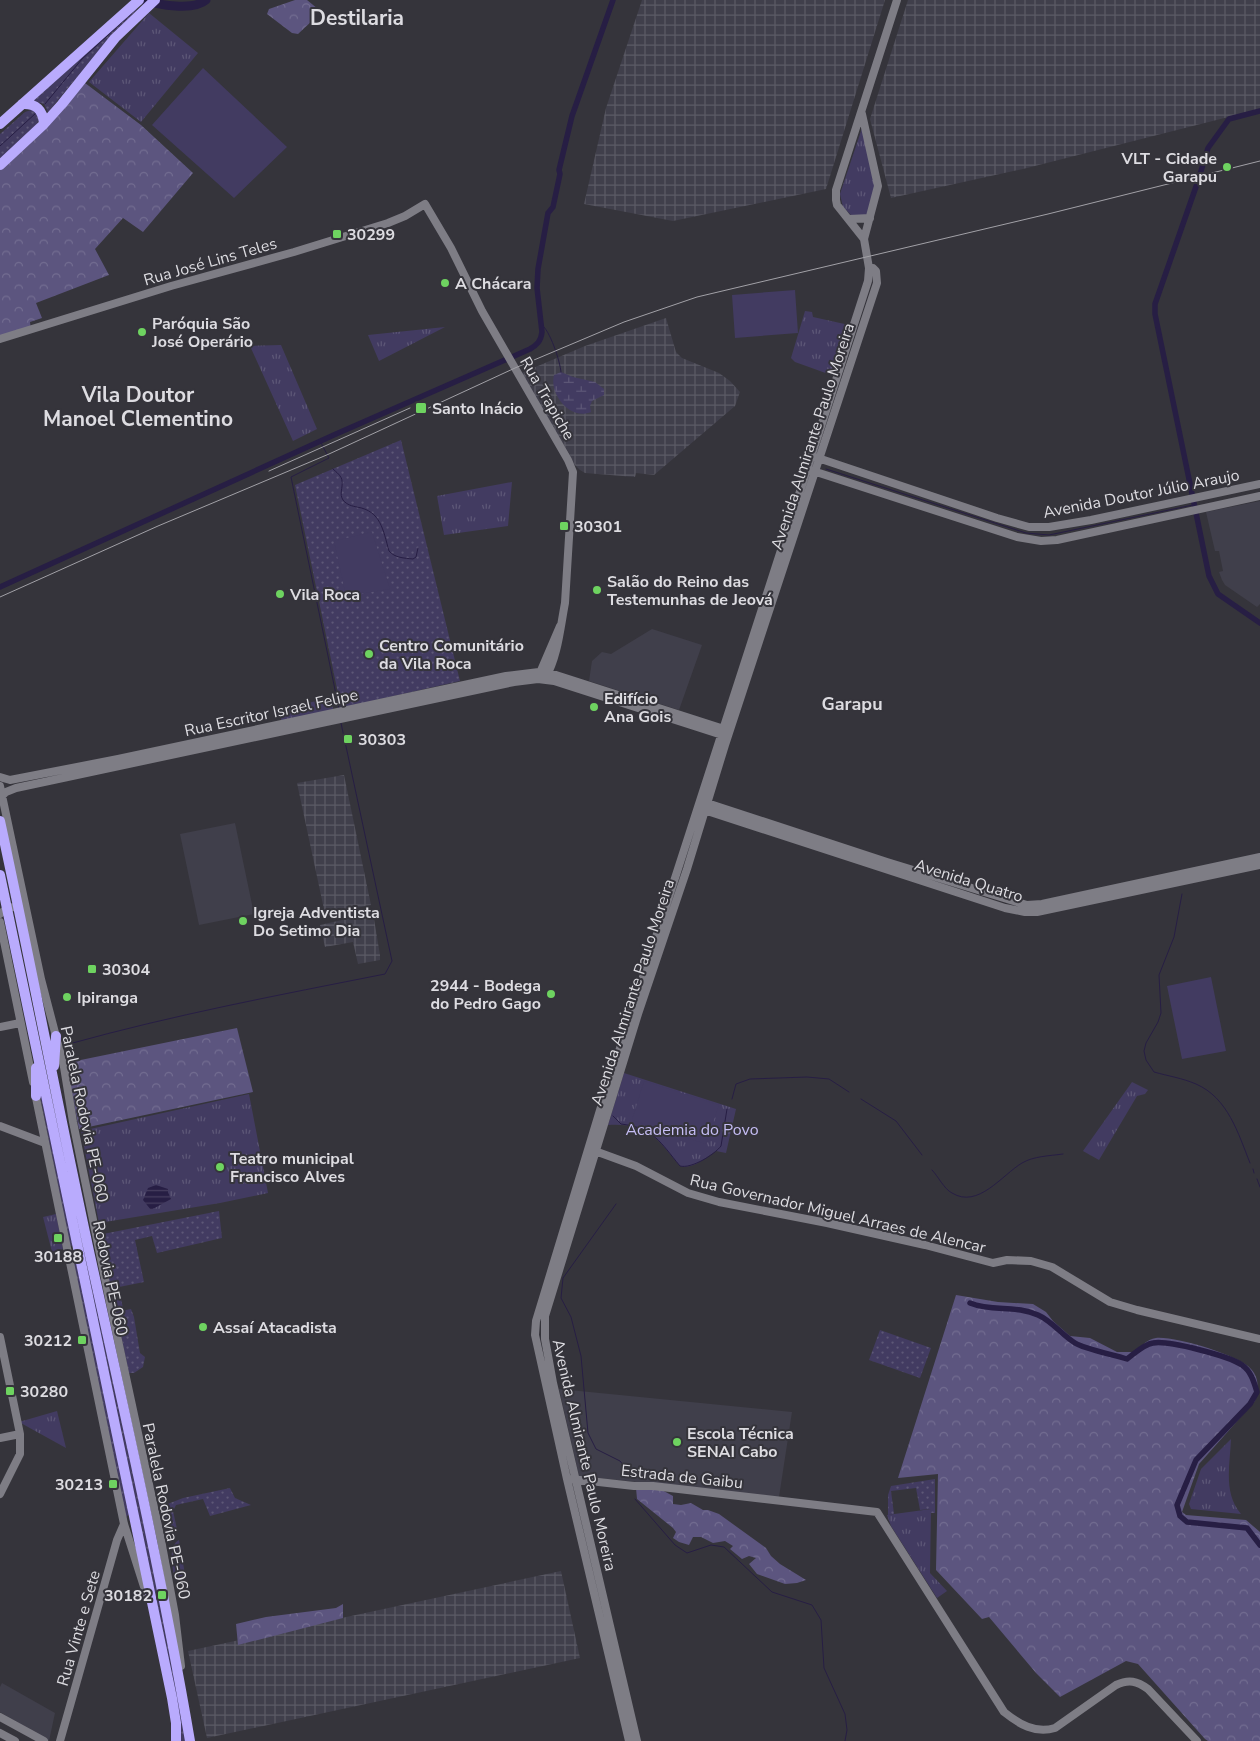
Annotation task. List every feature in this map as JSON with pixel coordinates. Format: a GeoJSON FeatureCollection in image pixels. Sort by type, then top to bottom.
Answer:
{"type":"FeatureCollection","features":[{"type":"Feature","properties":{"kind":"highway"},"geometry":{"type":"LineString","coordinates":[[0,165],[44,124],[115,38],[155,0]]}},
{"type":"Feature","properties":{"kind":"highway"},"geometry":{"type":"LineString","coordinates":[[0,124],[135,3]]}},
{"type":"Feature","properties":{"kind":"highway"},"geometry":{"type":"LineString","coordinates":[[22,104],[31,104],[39,108],[43,115],[44,124]]}},
{"type":"Feature","properties":{"kind":"highway","name":"Rodovia PE-060"},"geometry":{"type":"LineString","coordinates":[[0,821],[23,908],[53,1079],[144,1501],[181,1685],[190,1741]]}},
{"type":"Feature","properties":{"kind":"highway","name":"Rodovia PE-060"},"geometry":{"type":"LineString","coordinates":[[0,875],[4,912],[36,1047],[176,1723],[176,1741]]}},
{"type":"Feature","properties":{"kind":"highway"},"geometry":{"type":"LineString","coordinates":[[53,1079],[56,1036]]}},
{"type":"Feature","properties":{"kind":"highway"},"geometry":{"type":"LineString","coordinates":[[36,1047],[36,1096]]}},
{"type":"Feature","properties":{"kind":"street","name":"Avenida Almirante Paulo Moreira"},"geometry":{"type":"LineString","coordinates":[[637,1741],[535,1335],[536,1321],[601,1107],[852,343],[870,268],[864,239],[837,205],[836,190],[898,0]]}},
{"type":"Feature","properties":{"kind":"street","name":"Avenida Almirante Paulo Moreira"},"geometry":{"type":"LineString","coordinates":[[862,114],[878,182],[878,194],[864,239]]}},
{"type":"Feature","properties":{"kind":"street","name":"Rua José Lins Teles"},"geometry":{"type":"LineString","coordinates":[[0,339],[171,286],[294,252],[388,223],[405,216],[425,204]]}},
{"type":"Feature","properties":{"kind":"street","name":"Rua Trapiche"},"geometry":{"type":"LineString","coordinates":[[425,204],[452,248],[473,295],[568,460],[573,472],[565,603],[561,633],[543,676]]}},
{"type":"Feature","properties":{"kind":"street"},"geometry":{"type":"LineString","coordinates":[[849,220],[870,218]]}},
{"type":"Feature","properties":{"kind":"street","name":"Avenida Doutor Júlio Araujo"},"geometry":{"type":"LineString","coordinates":[[816,457],[1029,527],[1049,527],[1091,520],[1260,484]]}},
{"type":"Feature","properties":{"kind":"street","name":"Avenida Almirante Paulo Moreira"},"geometry":{"type":"LineString","coordinates":[[630,1741],[571,1479],[544,1332],[547,1308],[638,1014],[687,869],[811,470]]}},
{"type":"Feature","properties":{"kind":"street","name":"Avenida Doutor Júlio Araujo"},"geometry":{"type":"LineString","coordinates":[[811,470],[1028,540],[1057,540],[1260,496]]}},
{"type":"Feature","properties":{"kind":"street","name":"Rua Escritor Israel Felipe"},"geometry":{"type":"LineString","coordinates":[[2,796],[16,788],[343,715],[468,684],[524,673],[543,676]]}},
{"type":"Feature","properties":{"kind":"street"},"geometry":{"type":"LineString","coordinates":[[543,676],[723,732]]}},
{"type":"Feature","properties":{"kind":"street","name":"Rua Escritor Israel Felipe"},"geometry":{"type":"LineString","coordinates":[[0,777],[10,780],[334,717]]}},
{"type":"Feature","properties":{"kind":"street","name":"Paralela Rodovia PE-060"},"geometry":{"type":"LineString","coordinates":[[0,786],[23,908],[64,1067],[77,1139],[173,1605],[181,1685]]}},
{"type":"Feature","properties":{"kind":"street","name":"Avenida Quatro"},"geometry":{"type":"LineString","coordinates":[[706,806],[1027,905],[1042,904],[1260,857]]}},
{"type":"Feature","properties":{"kind":"street","name":"Avenida Quatro"},"geometry":{"type":"LineString","coordinates":[[706,806],[1005,908],[1025,912],[1037,912],[1260,864]]}},
{"type":"Feature","properties":{"kind":"street"},"geometry":{"type":"LineString","coordinates":[[4,912],[23,908]]}},
{"type":"Feature","properties":{"kind":"street"},"geometry":{"type":"LineString","coordinates":[[0,922],[124,1524],[155,1620]]}},
{"type":"Feature","properties":{"kind":"street"},"geometry":{"type":"LineString","coordinates":[[0,1027],[20,1023]]}},
{"type":"Feature","properties":{"kind":"street"},"geometry":{"type":"LineString","coordinates":[[0,1126],[45,1143]]}},
{"type":"Feature","properties":{"kind":"street","name":"Rua Governador Miguel Arraes de Alencar"},"geometry":{"type":"LineString","coordinates":[[595,1151],[636,1166],[680,1190],[696,1196],[827,1223],[993,1263],[1006,1260],[1030,1261],[1052,1267],[1110,1302],[1260,1340]]}},
{"type":"Feature","properties":{"kind":"street"},"geometry":{"type":"LineString","coordinates":[[67,1250],[78,1253],[89,1249],[96,1240],[97,1234]]}},
{"type":"Feature","properties":{"kind":"street"},"geometry":{"type":"LineString","coordinates":[[0,1337],[20,1434],[20,1454],[0,1494]]}},
{"type":"Feature","properties":{"kind":"street"},"geometry":{"type":"LineString","coordinates":[[0,1438],[20,1434]]}},
{"type":"Feature","properties":{"kind":"street","name":"Estrada de Gaibu"},"geometry":{"type":"LineString","coordinates":[[571,1479],[634,1486],[653,1486],[879,1513],[1004,1712],[1021,1725],[1046,1731],[1055,1728],[1116,1685],[1124,1681],[1131,1681],[1139,1682],[1148,1689],[1197,1741]]}},
{"type":"Feature","properties":{"kind":"street","name":"Rua Vinte e Sete"},"geometry":{"type":"LineString","coordinates":[[60,1741],[117,1540],[124,1524]]}},
{"type":"Feature","properties":{"kind":"street"},"geometry":{"type":"LineString","coordinates":[[0,1717],[44,1741]]}},
{"type":"Feature","properties":{"kind":"street"},"geometry":{"type":"LineString","coordinates":[[0,1733],[15,1741]]}},
{"type":"Feature","properties":{"kind":"shaded area"},"geometry":{"type":"Polygon","coordinates":[[[642,0],[885,0],[826,189],[673,221],[584,204],[606,108],[642,0]]]}},
{"type":"Feature","properties":{"kind":"shaded area"},"geometry":{"type":"Polygon","coordinates":[[[908,0],[1260,0],[1260,109],[1023,169],[891,198],[870,119],[908,0]]]}},
{"type":"Feature","properties":{"kind":"shaded area"},"geometry":{"type":"Polygon","coordinates":[[[666,318],[676,352],[682,358],[719,373],[730,381],[740,392],[735,406],[654,475],[636,473],[635,477],[585,473],[574,464],[519,374],[585,346],[666,318]]]}},
{"type":"Feature","properties":{"kind":"shaded area"},"geometry":{"type":"Polygon","coordinates":[[[1260,501],[1260,604],[1257,607],[1225,585],[1222,580],[1219,572],[1223,571],[1219,551],[1215,551],[1206,512],[1260,501]]]}},
{"type":"Feature","properties":{"kind":"shaded area"},"geometry":{"type":"Polygon","coordinates":[[[652,629],[702,645],[679,710],[589,681],[592,661],[602,652],[611,654],[652,629]]]}},
{"type":"Feature","properties":{"kind":"shaded area"},"geometry":{"type":"Polygon","coordinates":[[[344,775],[371,905],[325,914],[297,783],[344,775]]]}},
{"type":"Feature","properties":{"kind":"shaded area"},"geometry":{"type":"Polygon","coordinates":[[[235,823],[254,914],[199,925],[180,834],[235,823]]]}},
{"type":"Feature","properties":{"kind":"shaded area"},"geometry":{"type":"Polygon","coordinates":[[[373,913],[380,960],[358,964],[353,942],[325,947],[320,925],[373,913]]]}},
{"type":"Feature","properties":{"kind":"shaded area"},"geometry":{"type":"Polygon","coordinates":[[[156,1185],[168,1189],[171,1199],[151,1210],[143,1200],[148,1188],[156,1185]]]}},
{"type":"Feature","properties":{"kind":"shaded area"},"geometry":{"type":"Polygon","coordinates":[[[559,1389],[792,1412],[779,1497],[579,1476],[559,1389]]]}},
{"type":"Feature","properties":{"kind":"shaded area"},"geometry":{"type":"Polygon","coordinates":[[[561,1571],[580,1658],[207,1738],[188,1651],[561,1571]]]}},
{"type":"Feature","properties":{"kind":"shaded area"},"geometry":{"type":"Polygon","coordinates":[[[2,1683],[55,1713],[49,1741],[0,1712],[0,1687],[2,1683]]]}},
{"type":"Feature","properties":{"kind":"green space"},"geometry":{"type":"Polygon","coordinates":[[[295,0],[307,0],[318,9],[315,11],[314,19],[298,34],[292,33],[267,14],[269,9],[295,0]]]}},
{"type":"Feature","properties":{"kind":"green space"},"geometry":{"type":"Polygon","coordinates":[[[135,8],[137,10],[107,41],[48,112],[44,104],[33,101],[135,8]]]}},
{"type":"Feature","properties":{"kind":"green space"},"geometry":{"type":"Polygon","coordinates":[[[149,13],[198,53],[141,122],[89,82],[149,13]]]}},
{"type":"Feature","properties":{"kind":"green space"},"geometry":{"type":"Polygon","coordinates":[[[203,68],[287,147],[234,198],[152,125],[203,68]]]}},
{"type":"Feature","properties":{"kind":"green space"},"geometry":{"type":"Polygon","coordinates":[[[81,80],[141,125],[193,173],[143,232],[123,218],[95,249],[109,275],[36,303],[42,318],[30,322],[31,330],[0,339],[0,165],[81,80]]]}},
{"type":"Feature","properties":{"kind":"green space"},"geometry":{"type":"Polygon","coordinates":[[[34,109],[40,118],[36,125],[0,160],[0,134],[25,112],[34,109]]]}},
{"type":"Feature","properties":{"kind":"green space"},"geometry":{"type":"Polygon","coordinates":[[[862,128],[877,178],[868,216],[852,216],[843,207],[840,194],[862,128]]]}},
{"type":"Feature","properties":{"kind":"green space"},"geometry":{"type":"Polygon","coordinates":[[[795,290],[798,333],[735,338],[732,295],[795,290]]]}},
{"type":"Feature","properties":{"kind":"green space"},"geometry":{"type":"Polygon","coordinates":[[[805,311],[812,312],[813,317],[849,325],[834,376],[795,362],[791,358],[805,311]]]}},
{"type":"Feature","properties":{"kind":"green space"},"geometry":{"type":"Polygon","coordinates":[[[445,327],[379,361],[368,335],[445,327]]]}},
{"type":"Feature","properties":{"kind":"green space"},"geometry":{"type":"Polygon","coordinates":[[[281,345],[317,429],[293,441],[250,346],[281,345]]]}},
{"type":"Feature","properties":{"kind":"green space"},"geometry":{"type":"Polygon","coordinates":[[[561,372],[595,382],[604,389],[604,395],[592,401],[590,406],[591,412],[576,413],[563,404],[558,397],[553,382],[554,375],[561,372]]]}},
{"type":"Feature","properties":{"kind":"green space"},"geometry":{"type":"Polygon","coordinates":[[[401,440],[460,681],[341,708],[295,485],[401,440]]]}},
{"type":"Feature","properties":{"kind":"green space"},"geometry":{"type":"Polygon","coordinates":[[[512,482],[508,526],[444,535],[437,496],[512,482]]]}},
{"type":"Feature","properties":{"kind":"green space"},"geometry":{"type":"Polygon","coordinates":[[[372,532],[390,589],[346,596],[334,541],[372,532]]]}},
{"type":"Feature","properties":{"kind":"green space"},"geometry":{"type":"Polygon","coordinates":[[[331,698],[334,714],[282,724],[279,709],[331,698]]]}},
{"type":"Feature","properties":{"kind":"green space"},"geometry":{"type":"Polygon","coordinates":[[[1211,977],[1226,1051],[1182,1059],[1167,986],[1211,977]]]}},
{"type":"Feature","properties":{"kind":"green space"},"geometry":{"type":"Polygon","coordinates":[[[237,1028],[253,1092],[79,1129],[66,1063],[237,1028]]]}},
{"type":"Feature","properties":{"kind":"green space"},"geometry":{"type":"Polygon","coordinates":[[[38,1070],[75,1245],[70,1246],[40,1096],[38,1070]]]}},
{"type":"Feature","properties":{"kind":"green space","name":"Academia do Povo"},"geometry":{"type":"Polygon","coordinates":[[[624,1073],[736,1109],[726,1153],[716,1151],[694,1165],[680,1166],[657,1140],[643,1129],[633,1126],[608,1125],[624,1073]]]}},
{"type":"Feature","properties":{"kind":"green space"},"geometry":{"type":"Polygon","coordinates":[[[644,1081],[719,1105],[706,1144],[632,1120],[644,1081]]]}},
{"type":"Feature","properties":{"kind":"green space"},"geometry":{"type":"Polygon","coordinates":[[[1132,1082],[1148,1090],[1145,1094],[1137,1096],[1099,1160],[1083,1151],[1132,1082]]]}},
{"type":"Feature","properties":{"kind":"green space"},"geometry":{"type":"Polygon","coordinates":[[[249,1094],[268,1193],[99,1223],[81,1131],[249,1094]]]}},
{"type":"Feature","properties":{"kind":"green space"},"geometry":{"type":"Polygon","coordinates":[[[219,1211],[222,1238],[157,1253],[152,1236],[135,1240],[144,1282],[119,1287],[123,1309],[116,1310],[98,1235],[219,1211]]]}},
{"type":"Feature","properties":{"kind":"green space"},"geometry":{"type":"Polygon","coordinates":[[[56,1214],[63,1249],[52,1252],[43,1217],[56,1214]]]}},
{"type":"Feature","properties":{"kind":"green space"},"geometry":{"type":"Polygon","coordinates":[[[87,1253],[167,1632],[186,1741],[180,1741],[81,1255],[87,1253]]]}},
{"type":"Feature","properties":{"kind":"green space"},"geometry":{"type":"Polygon","coordinates":[[[70,1255],[76,1256],[130,1513],[125,1518],[70,1255]]]}},
{"type":"Feature","properties":{"kind":"green space"},"geometry":{"type":"Polygon","coordinates":[[[956,1295],[998,1302],[1033,1304],[1046,1312],[1070,1336],[1090,1338],[1117,1352],[1133,1352],[1150,1340],[1165,1338],[1191,1343],[1234,1358],[1254,1373],[1258,1384],[1255,1401],[1199,1464],[1182,1512],[1186,1515],[1246,1520],[1260,1532],[1260,1741],[1208,1741],[1138,1664],[1126,1661],[1060,1697],[1036,1673],[989,1617],[982,1619],[936,1570],[938,1474],[898,1478],[956,1295]]]}},
{"type":"Feature","properties":{"kind":"green space"},"geometry":{"type":"Polygon","coordinates":[[[131,1309],[140,1353],[145,1357],[143,1367],[134,1373],[129,1373],[116,1312],[131,1309]]]}},
{"type":"Feature","properties":{"kind":"green space"},"geometry":{"type":"Polygon","coordinates":[[[880,1330],[931,1348],[920,1378],[869,1360],[880,1330]]]}},
{"type":"Feature","properties":{"kind":"green space"},"geometry":{"type":"Polygon","coordinates":[[[57,1411],[66,1448],[19,1422],[57,1411]]]}},
{"type":"Feature","properties":{"kind":"green space"},"geometry":{"type":"Polygon","coordinates":[[[1231,1439],[1230,1488],[1235,1506],[1241,1514],[1191,1509],[1189,1504],[1201,1469],[1231,1439]]]}},
{"type":"Feature","properties":{"kind":"green space"},"geometry":{"type":"Polygon","coordinates":[[[935,1479],[935,1513],[931,1513],[931,1509],[920,1510],[916,1488],[891,1491],[894,1514],[888,1515],[888,1495],[891,1486],[935,1479]]]}},
{"type":"Feature","properties":{"kind":"green space"},"geometry":{"type":"Polygon","coordinates":[[[230,1488],[235,1498],[251,1505],[210,1516],[203,1499],[176,1505],[173,1511],[177,1529],[169,1529],[160,1507],[183,1498],[230,1488]]]}},
{"type":"Feature","properties":{"kind":"green space"},"geometry":{"type":"Polygon","coordinates":[[[636,1488],[643,1490],[660,1489],[673,1496],[673,1504],[691,1503],[703,1510],[719,1514],[766,1548],[771,1556],[780,1564],[806,1580],[785,1584],[757,1574],[749,1564],[756,1558],[749,1556],[742,1559],[730,1549],[733,1546],[725,1541],[713,1543],[701,1537],[693,1537],[689,1545],[679,1542],[673,1538],[676,1532],[673,1528],[637,1499],[636,1488]]]}},
{"type":"Feature","properties":{"kind":"green space"},"geometry":{"type":"Polygon","coordinates":[[[931,1509],[930,1573],[947,1591],[937,1598],[891,1526],[887,1515],[931,1509]]]}},
{"type":"Feature","properties":{"kind":"green space"},"geometry":{"type":"Polygon","coordinates":[[[179,1540],[186,1580],[175,1581],[172,1553],[175,1543],[179,1540]]]}},
{"type":"Feature","properties":{"kind":"green space"},"geometry":{"type":"Polygon","coordinates":[[[343,1604],[343,1618],[238,1645],[236,1624],[266,1617],[336,1608],[343,1604]]]}},
{"type":"Feature","properties":{"kind":"waterway"},"geometry":{"type":"LineString","coordinates":[[144,0],[158,4],[185,6],[206,0]]}},
{"type":"Feature","properties":{"kind":"waterway"},"geometry":{"type":"LineString","coordinates":[[0,587],[336,434],[530,349],[537,344],[542,332],[537,288],[538,269],[548,213],[553,207],[560,174],[559,170],[572,116],[613,0]]}},
{"type":"Feature","properties":{"kind":"waterway"},"geometry":{"type":"LineString","coordinates":[[45,104],[82,59],[133,12]]}},
{"type":"Feature","properties":{"kind":"waterway"},"geometry":{"type":"LineString","coordinates":[[1260,111],[1229,119],[1208,148],[1155,304],[1155,314],[1209,576],[1218,594],[1260,623]]}},
{"type":"Feature","properties":{"kind":"waterway"},"geometry":{"type":"LineString","coordinates":[[0,146],[36,113]]}},
{"type":"Feature","properties":{"kind":"waterway"},"geometry":{"type":"LineString","coordinates":[[541,324],[551,339],[561,372]]}},
{"type":"Feature","properties":{"kind":"waterway"},"geometry":{"type":"LineString","coordinates":[[320,441],[329,458],[291,477],[339,709]]}},
{"type":"Feature","properties":{"kind":"waterway"},"geometry":{"type":"LineString","coordinates":[[333,469],[342,479],[341,495],[343,500],[350,505],[365,509],[376,517],[383,529],[391,553],[413,559],[416,557],[418,548]]}},
{"type":"Feature","properties":{"kind":"waterway"},"geometry":{"type":"LineString","coordinates":[[826,469],[1026,533],[1049,535],[1193,505]]}},
{"type":"Feature","properties":{"kind":"waterway"},"geometry":{"type":"LineString","coordinates":[[69,1044],[187,1015],[385,974],[392,961],[341,723]]}},
{"type":"Feature","properties":{"kind":"waterway"},"geometry":{"type":"LineString","coordinates":[[1182,894],[1174,937],[1159,975],[1161,1013],[1146,1043],[1144,1051],[1146,1060],[1154,1072],[1196,1084],[1216,1098],[1230,1117],[1250,1163]]}},
{"type":"Feature","properties":{"kind":"waterway"},"geometry":{"type":"LineString","coordinates":[[732,1099],[736,1084],[750,1079],[807,1077],[829,1079],[849,1092]]}},
{"type":"Feature","properties":{"kind":"waterway"},"geometry":{"type":"LineString","coordinates":[[861,1099],[896,1121],[922,1155]]}},
{"type":"Feature","properties":{"kind":"waterway"},"geometry":{"type":"LineString","coordinates":[[613,1116],[621,1124],[649,1133],[661,1143],[680,1166],[685,1166],[702,1160],[721,1146],[727,1109]]}},
{"type":"Feature","properties":{"kind":"waterway"},"geometry":{"type":"LineString","coordinates":[[932,1170],[949,1191],[962,1197],[971,1197],[980,1194],[1022,1163],[1032,1159],[1063,1154]]}},
{"type":"Feature","properties":{"kind":"waterway"},"geometry":{"type":"LineString","coordinates":[[1253,1169],[1254,1173]]}},
{"type":"Feature","properties":{"kind":"waterway"},"geometry":{"type":"LineString","coordinates":[[1257,1179],[1260,1187]]}},
{"type":"Feature","properties":{"kind":"waterway"},"geometry":{"type":"LineString","coordinates":[[616,1204],[563,1278],[561,1298],[571,1317],[581,1356],[588,1433],[596,1449],[620,1461],[630,1473]]}},
{"type":"Feature","properties":{"kind":"waterway"},"geometry":{"type":"LineString","coordinates":[[970,1303],[978,1306],[1030,1312],[1048,1321],[1070,1340],[1079,1345],[1127,1359],[1146,1345],[1161,1343],[1212,1353],[1235,1361],[1245,1367],[1252,1377],[1257,1392],[1250,1404],[1196,1460],[1177,1505],[1180,1516],[1187,1522],[1247,1528],[1260,1545]]}},
{"type":"Feature","properties":{"kind":"waterway"},"geometry":{"type":"LineString","coordinates":[[635,1499],[675,1545],[687,1553],[711,1545],[724,1547],[772,1592],[812,1605],[821,1620],[824,1668],[845,1714],[847,1730],[845,1741]]}},
{"type":"Feature","properties":{"kind":"tram line"},"geometry":{"type":"LineString","coordinates":[[0,597],[158,526],[329,454],[515,368],[624,322],[697,297],[1048,214],[1260,161]]}},
{"type":"Feature","properties":{"kind":"tram line"},"geometry":{"type":"LineString","coordinates":[[269,471],[410,408]]}},
{"type":"Feature","properties":{"kind":"place","name":"VLT - Cidade Garapu"},"geometry":{"type":"Point","coordinates":[1227,167]}},
{"type":"Feature","properties":{"kind":"place","name":"30299"},"geometry":{"type":"Point","coordinates":[337,234]}},
{"type":"Feature","properties":{"kind":"place","name":"A Chácara"},"geometry":{"type":"Point","coordinates":[445,283]}},
{"type":"Feature","properties":{"kind":"place","name":"Paróquia São José Operário"},"geometry":{"type":"Point","coordinates":[142,332]}},
{"type":"Feature","properties":{"kind":"place","name":"Santo Inácio"},"geometry":{"type":"Point","coordinates":[421,408]}},
{"type":"Feature","properties":{"kind":"place","name":"30301"},"geometry":{"type":"Point","coordinates":[564,526]}},
{"type":"Feature","properties":{"kind":"place","name":"Salão do Reino das Testemunhas de Jeová"},"geometry":{"type":"Point","coordinates":[597,590]}},
{"type":"Feature","properties":{"kind":"place","name":"Vila Roca"},"geometry":{"type":"Point","coordinates":[280,594]}},
{"type":"Feature","properties":{"kind":"place","name":"Centro Comunitário da Vila Roca"},"geometry":{"type":"Point","coordinates":[369,654]}},
{"type":"Feature","properties":{"kind":"place","name":"Edifício Ana Gois"},"geometry":{"type":"Point","coordinates":[594,707]}},
{"type":"Feature","properties":{"kind":"place","name":"30303"},"geometry":{"type":"Point","coordinates":[348,739]}},
{"type":"Feature","properties":{"kind":"place","name":"Igreja Adventista Do Setimo Dia"},"geometry":{"type":"Point","coordinates":[243,921]}},
{"type":"Feature","properties":{"kind":"place","name":"30304"},"geometry":{"type":"Point","coordinates":[92,969]}},
{"type":"Feature","properties":{"kind":"place","name":"2944 - Bodega do Pedro Gago"},"geometry":{"type":"Point","coordinates":[551,994]}},
{"type":"Feature","properties":{"kind":"place","name":"Ipiranga"},"geometry":{"type":"Point","coordinates":[67,997]}},
{"type":"Feature","properties":{"kind":"place","name":"Teatro municipal Francisco Alves"},"geometry":{"type":"Point","coordinates":[220,1167]}},
{"type":"Feature","properties":{"kind":"place","name":"30188"},"geometry":{"type":"Point","coordinates":[58,1238]}},
{"type":"Feature","properties":{"kind":"place","name":"Assaí Atacadista"},"geometry":{"type":"Point","coordinates":[203,1327]}},
{"type":"Feature","properties":{"kind":"place","name":"30212"},"geometry":{"type":"Point","coordinates":[82,1340]}},
{"type":"Feature","properties":{"kind":"place","name":"30280"},"geometry":{"type":"Point","coordinates":[10,1391]}},
{"type":"Feature","properties":{"kind":"place","name":"Escola Técnica SENAI Cabo"},"geometry":{"type":"Point","coordinates":[677,1442]}},
{"type":"Feature","properties":{"kind":"place","name":"30213"},"geometry":{"type":"Point","coordinates":[113,1484]}},
{"type":"Feature","properties":{"kind":"place","name":"30182"},"geometry":{"type":"Point","coordinates":[162,1595]}},
{"type":"Feature","properties":{"kind":"district","name":"Destilaria"},"geometry":{"type":"Point","coordinates":[357,18]}},
{"type":"Feature","properties":{"kind":"district","name":"Vila Doutor Manoel Clementino"},"geometry":{"type":"Point","coordinates":[138,407]}},
{"type":"Feature","properties":{"kind":"district","name":"Garapu"},"geometry":{"type":"Point","coordinates":[852,704]}}]}
